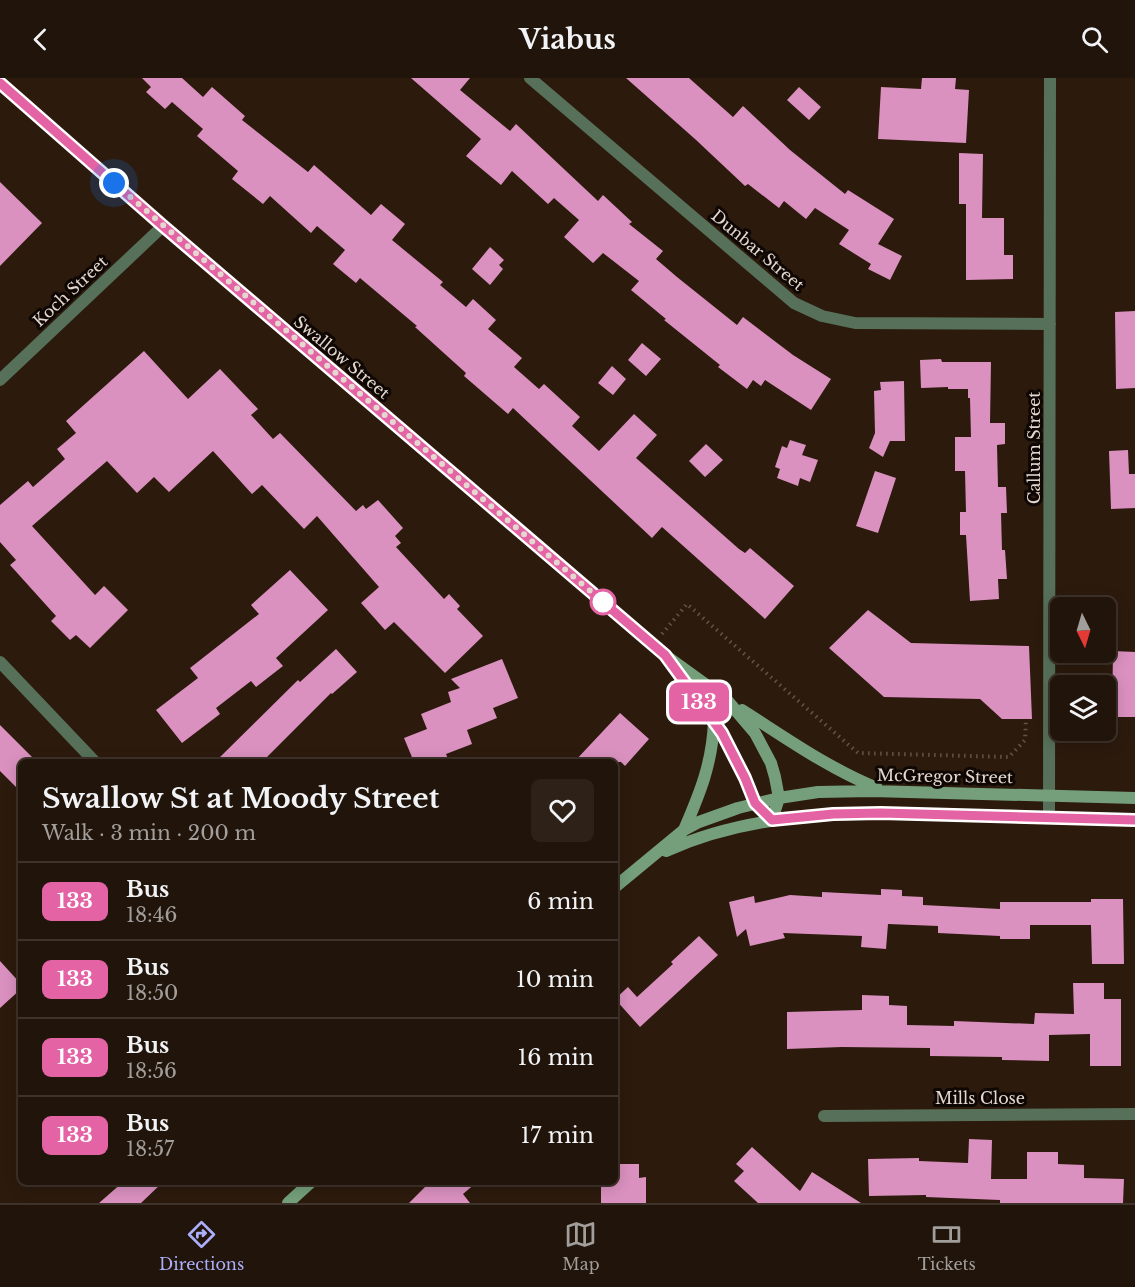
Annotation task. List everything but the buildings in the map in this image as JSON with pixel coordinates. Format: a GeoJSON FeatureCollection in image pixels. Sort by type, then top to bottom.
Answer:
{"type":"FeatureCollection","features":[{"type":"Feature","properties":{"kind":"street","name":"Dunbar Street"},"geometry":{"type":"LineString","coordinates":[[530,78],[794,303],[822,316],[855,323],[1050,324]]}},
{"type":"Feature","properties":{"kind":"street","name":"Callum Street"},"geometry":{"type":"LineString","coordinates":[[1048,818],[1050,78]]}},
{"type":"Feature","properties":{"kind":"street","name":"Swallow Street"},"geometry":{"type":"LineString","coordinates":[[0,83],[163,226],[653,645],[726,699],[765,748],[779,798]]}},
{"type":"Feature","properties":{"kind":"street","name":"Koch Street"},"geometry":{"type":"LineString","coordinates":[[0,380],[163,226]]}},
{"type":"Feature","properties":{"kind":"street","name":"Swallow Street"},"geometry":{"type":"LineString","coordinates":[[665,655],[714,722],[731,750],[755,803],[772,820]]}},
{"type":"Feature","properties":{"kind":"street"},"geometry":{"type":"LineString","coordinates":[[0,662],[92,759]]}},
{"type":"Feature","properties":{"kind":"street"},"geometry":{"type":"LineString","coordinates":[[726,699],[808,753],[851,778],[882,791]]}},
{"type":"Feature","properties":{"kind":"street"},"geometry":{"type":"LineString","coordinates":[[618,885],[684,830],[708,769],[713,745],[714,722]]}},
{"type":"Feature","properties":{"kind":"street","name":"McGregor Street"},"geometry":{"type":"LineString","coordinates":[[684,830],[713,816],[755,803],[818,792],[1048,794],[1135,798]]}},
{"type":"Feature","properties":{"kind":"street"},"geometry":{"type":"LineString","coordinates":[[772,820],[779,798]]}},
{"type":"Feature","properties":{"kind":"street"},"geometry":{"type":"LineString","coordinates":[[654,856],[705,835],[772,820],[833,814],[881,813],[1135,820]]}},
{"type":"Feature","properties":{"kind":"street","name":"Mills Close"},"geometry":{"type":"LineString","coordinates":[[824,1116],[1135,1114]]}},
{"type":"Feature","properties":{"kind":"street"},"geometry":{"type":"LineString","coordinates":[[288,1203],[307,1185]]}},
{"type":"Feature","properties":{"kind":"path"},"geometry":{"type":"LineString","coordinates":[[653,645],[687,604],[858,753],[1009,756],[1025,740],[1026,719]]}},
{"type":"Feature","properties":{"kind":"bus line","name":"133"},"geometry":{"type":"LineString","coordinates":[[0,83],[163,226],[665,655],[722,733],[755,803],[772,820],[833,814],[881,813],[1135,820]]}},
{"type":"Feature","properties":{"kind":"route"},"geometry":{"type":"LineString","coordinates":[[114,183],[603,602]]}}]}
